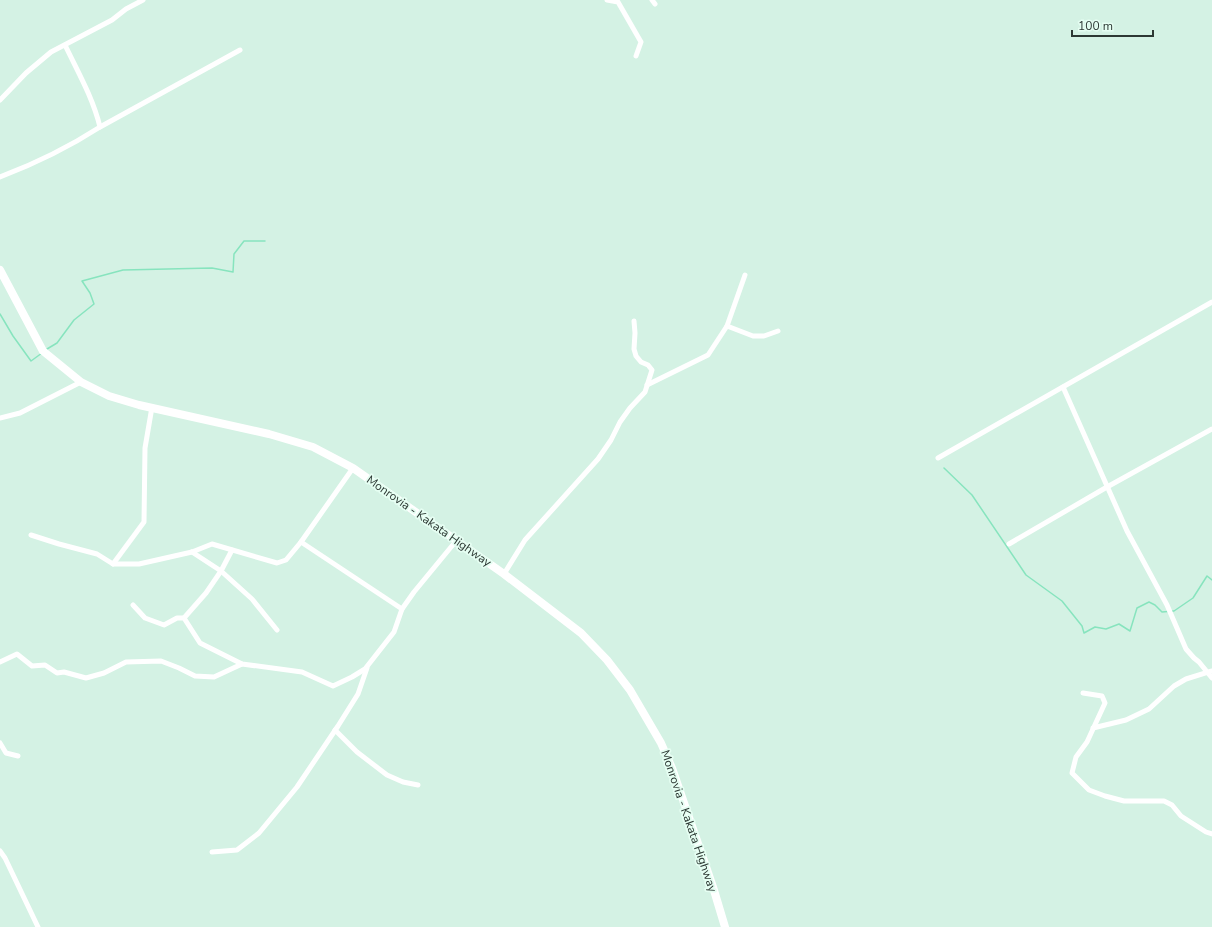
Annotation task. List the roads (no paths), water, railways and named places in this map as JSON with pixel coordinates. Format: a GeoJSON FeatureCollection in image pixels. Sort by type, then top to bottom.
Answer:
{"type":"FeatureCollection","features":[{"type":"Feature","properties":{"kind":"highway","name":"Monrovia - Kakata Highway"},"geometry":{"type":"LineString","coordinates":[[0,270],[43,351],[81,382],[109,396],[269,434],[313,447],[352,468],[504,574],[581,632],[607,660],[630,690],[661,743],[672,768],[708,872],[725,927]]}},
{"type":"Feature","properties":{"kind":"street"},"geometry":{"type":"LineString","coordinates":[[0,100],[17,81],[51,52],[112,20],[126,9],[143,0]]}},
{"type":"Feature","properties":{"kind":"street"},"geometry":{"type":"LineString","coordinates":[[607,0],[618,2],[641,42],[636,56]]}},
{"type":"Feature","properties":{"kind":"street"},"geometry":{"type":"LineString","coordinates":[[65,45],[79,71],[98,117],[100,127]]}},
{"type":"Feature","properties":{"kind":"street"},"geometry":{"type":"LineString","coordinates":[[0,177],[21,169],[83,138],[100,127],[240,50]]}},
{"type":"Feature","properties":{"kind":"street"},"geometry":{"type":"LineString","coordinates":[[648,385],[708,356],[727,326],[745,275]]}},
{"type":"Feature","properties":{"kind":"street"},"geometry":{"type":"LineString","coordinates":[[938,458],[1212,302]]}},
{"type":"Feature","properties":{"kind":"street"},"geometry":{"type":"LineString","coordinates":[[504,574],[525,540],[598,459],[611,440],[620,422],[630,408],[645,392],[652,370],[648,365],[641,362],[636,356],[634,349],[636,333],[634,321]]}},
{"type":"Feature","properties":{"kind":"street"},"geometry":{"type":"LineString","coordinates":[[727,326],[754,336],[764,336],[778,331]]}},
{"type":"Feature","properties":{"kind":"street"},"geometry":{"type":"LineString","coordinates":[[0,418],[20,413],[81,382]]}},
{"type":"Feature","properties":{"kind":"street"},"geometry":{"type":"LineString","coordinates":[[1063,387],[1106,487],[1127,531],[1167,605],[1186,648],[1209,672],[1212,678]]}},
{"type":"Feature","properties":{"kind":"street"},"geometry":{"type":"LineString","coordinates":[[113,564],[144,522],[145,448],[152,407]]}},
{"type":"Feature","properties":{"kind":"street"},"geometry":{"type":"LineString","coordinates":[[1009,544],[1106,487],[1212,429]]}},
{"type":"Feature","properties":{"kind":"street"},"geometry":{"type":"LineString","coordinates":[[31,535],[97,554],[113,564],[139,564],[192,552],[212,544],[277,563],[286,560],[301,542],[352,468]]}},
{"type":"Feature","properties":{"kind":"street"},"geometry":{"type":"LineString","coordinates":[[184,618],[200,643],[242,664],[302,672],[333,686],[365,669],[394,632],[402,609],[414,592],[456,541]]}},
{"type":"Feature","properties":{"kind":"street"},"geometry":{"type":"LineString","coordinates":[[301,542],[402,609]]}},
{"type":"Feature","properties":{"kind":"street"},"geometry":{"type":"LineString","coordinates":[[133,605],[145,618],[164,625],[177,618],[184,618],[206,593],[221,572],[232,550]]}},
{"type":"Feature","properties":{"kind":"street"},"geometry":{"type":"LineString","coordinates":[[192,552],[221,572],[252,599],[277,630]]}},
{"type":"Feature","properties":{"kind":"street"},"geometry":{"type":"LineString","coordinates":[[0,662],[17,654],[32,666],[45,665],[57,673],[64,672],[86,678],[104,673],[126,662],[161,661],[195,676],[214,677],[242,664]]}},
{"type":"Feature","properties":{"kind":"street"},"geometry":{"type":"LineString","coordinates":[[212,852],[237,850],[259,833],[297,787],[335,730],[358,694],[367,668]]}},
{"type":"Feature","properties":{"kind":"street"},"geometry":{"type":"LineString","coordinates":[[1093,728],[1126,720],[1149,709],[1174,686],[1186,679],[1209,672]]}},
{"type":"Feature","properties":{"kind":"street"},"geometry":{"type":"LineString","coordinates":[[1083,693],[1102,696],[1105,703],[1087,742],[1076,757],[1072,773],[1089,790],[1105,796],[1124,801],[1164,801],[1172,804],[1181,816],[1206,832],[1212,834]]}},
{"type":"Feature","properties":{"kind":"street"},"geometry":{"type":"LineString","coordinates":[[335,730],[357,752],[387,775],[403,782],[418,785]]}},
{"type":"Feature","properties":{"kind":"street"},"geometry":{"type":"LineString","coordinates":[[0,743],[6,752],[18,756]]}},
{"type":"Feature","properties":{"kind":"street"},"geometry":{"type":"LineString","coordinates":[[0,851],[5,858],[38,927]]}},
{"type":"Feature","properties":{"kind":"waterway"},"geometry":{"type":"LineString","coordinates":[[47,349],[57,343],[74,320],[94,304],[90,293],[82,281],[123,270],[212,268],[233,272],[234,254],[244,241],[265,241]]}},
{"type":"Feature","properties":{"kind":"waterway"},"geometry":{"type":"LineString","coordinates":[[0,314],[13,336],[31,361],[42,353]]}},
{"type":"Feature","properties":{"kind":"waterway"},"geometry":{"type":"LineString","coordinates":[[944,468],[972,495],[1026,575],[1062,601],[1082,626],[1084,633],[1095,627],[1106,629],[1119,624],[1130,631],[1137,608],[1149,602],[1155,605],[1162,612],[1174,611],[1193,598],[1207,576],[1212,580]]}}]}
